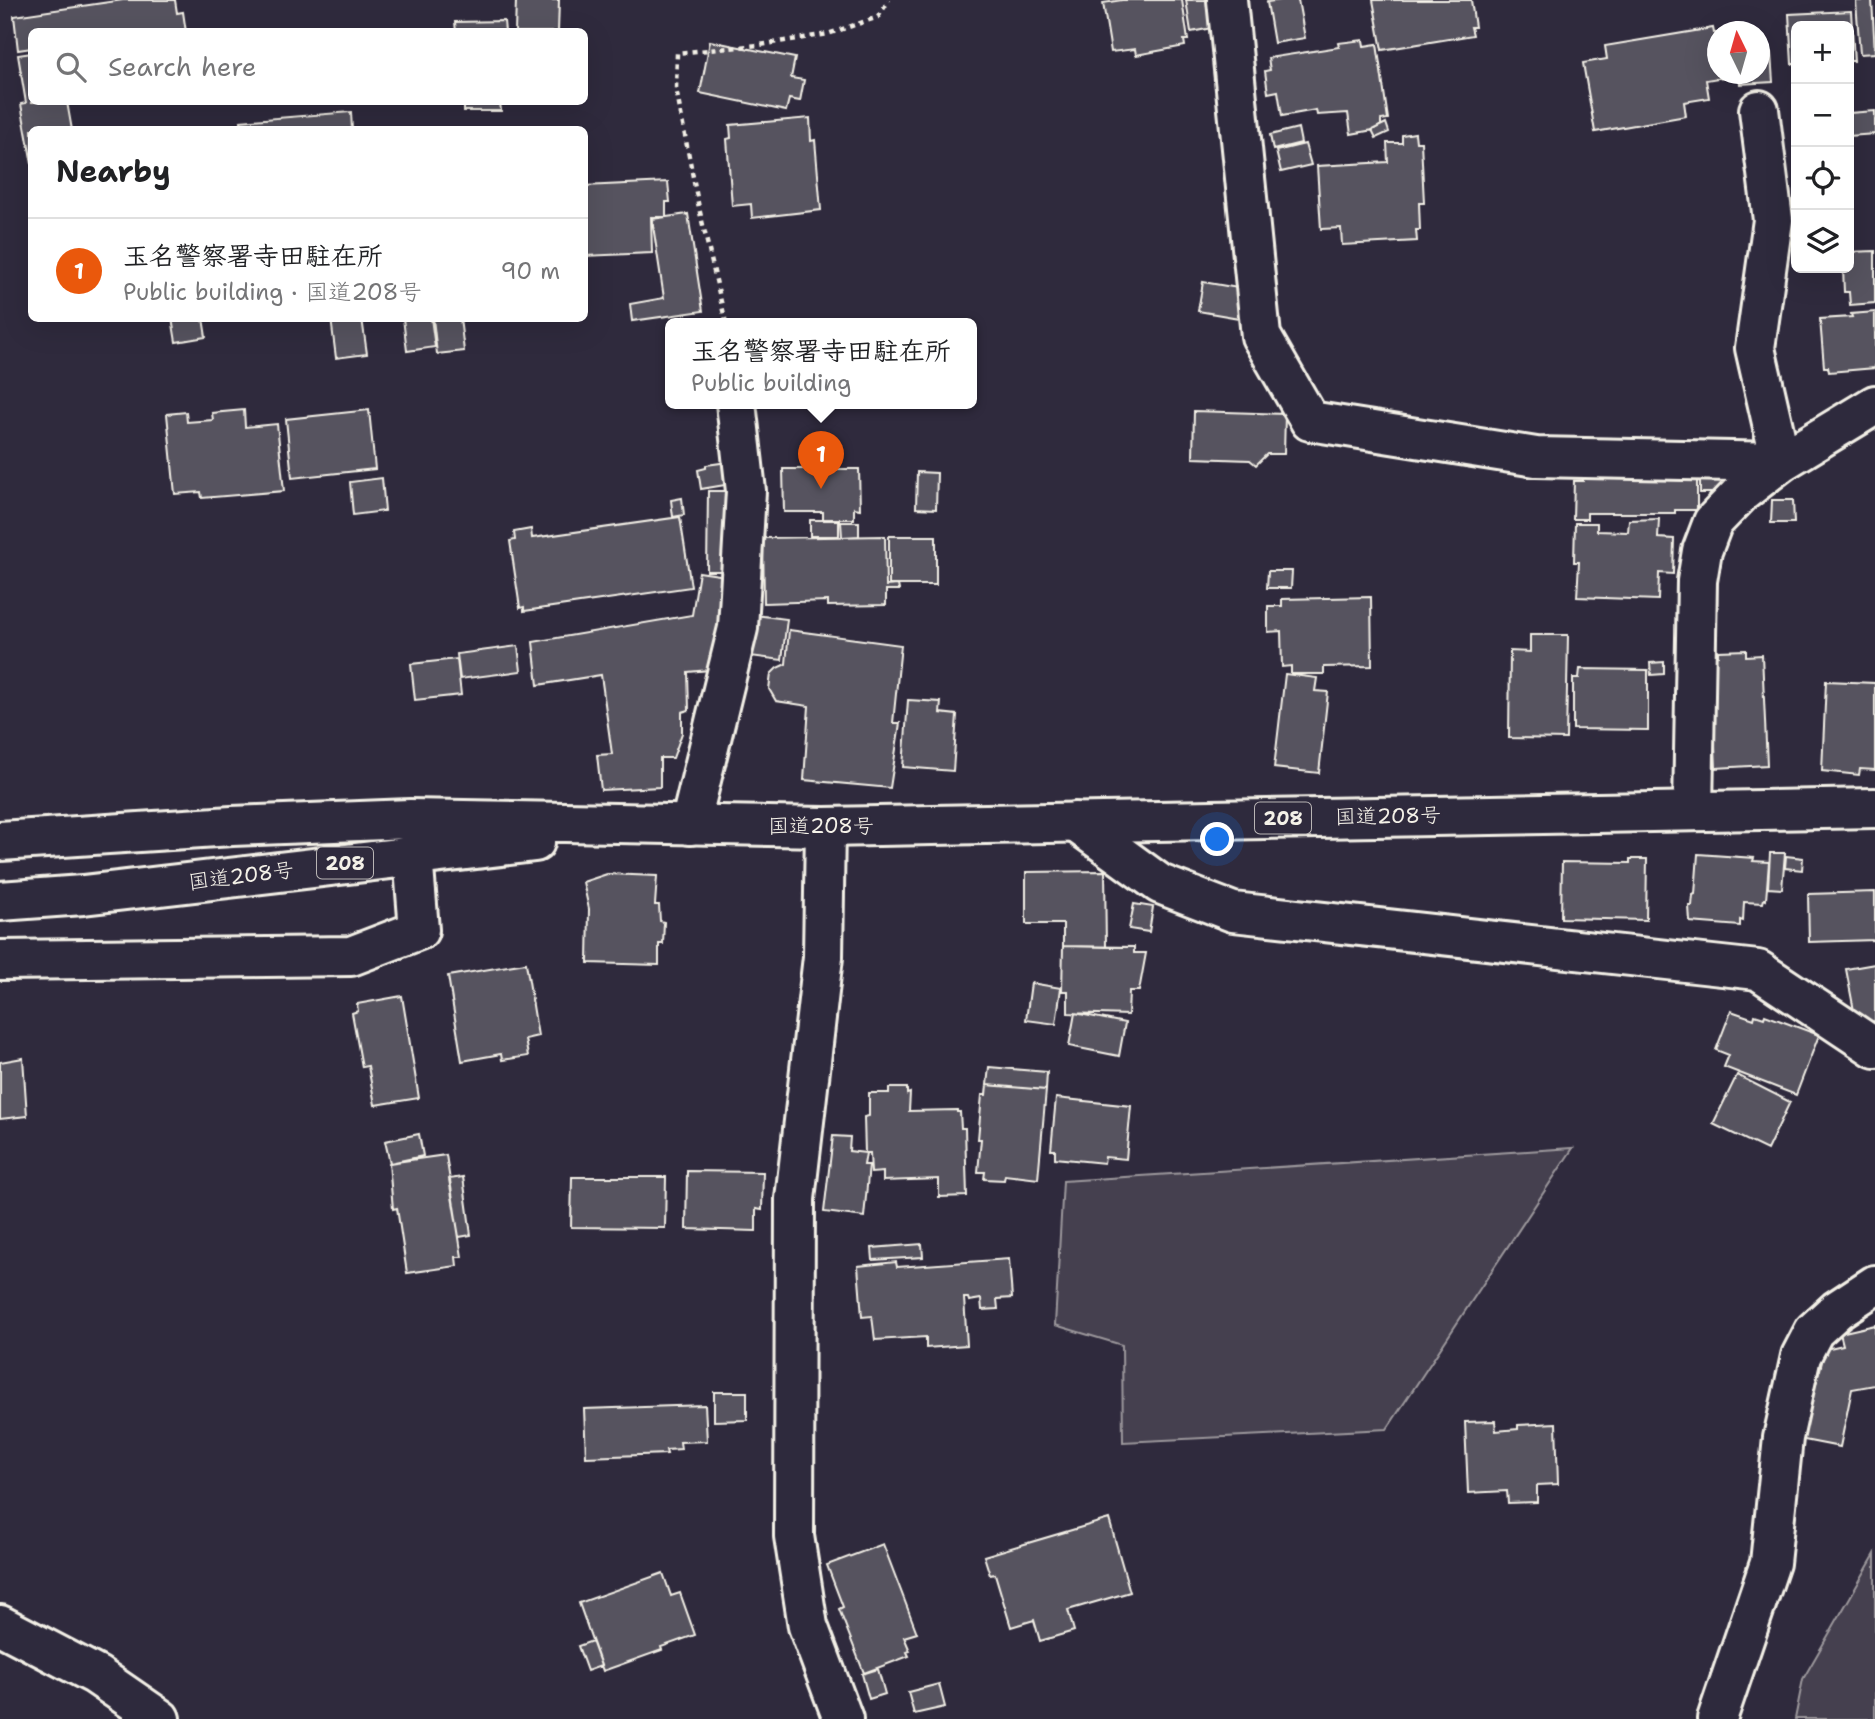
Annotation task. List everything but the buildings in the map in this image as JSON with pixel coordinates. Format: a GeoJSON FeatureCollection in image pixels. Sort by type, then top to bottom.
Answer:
{"type":"FeatureCollection","features":[{"type":"Feature","properties":{"kind":"main road"},"geometry":{"type":"LineString","coordinates":[[1227,0],[1261,336],[1310,421],[1536,457],[1781,462]]}},
{"type":"Feature","properties":{"kind":"main road"},"geometry":{"type":"LineString","coordinates":[[1759,110],[1773,220],[1755,348],[1781,462]]}},
{"type":"Feature","properties":{"kind":"main road"},"geometry":{"type":"LineString","coordinates":[[1693,810],[1697,581],[1702,551],[1713,522],[1741,493],[1781,462],[1875,405]]}},
{"type":"Feature","properties":{"kind":"main road"},"geometry":{"type":"LineString","coordinates":[[690,825],[738,628],[746,491],[737,409]]}},
{"type":"Feature","properties":{"kind":"main road","name":"国道208号"},"geometry":{"type":"LineString","coordinates":[[0,841],[218,827],[410,819],[825,827],[1875,808]]}},
{"type":"Feature","properties":{"kind":"main road"},"geometry":{"type":"LineString","coordinates":[[1075,822],[1160,884],[1233,912],[1758,970],[1875,1048]]}},
{"type":"Feature","properties":{"kind":"main road","name":"国道208号"},"geometry":{"type":"LineString","coordinates":[[0,901],[83,895],[690,825]]}},
{"type":"Feature","properties":{"kind":"main road"},"geometry":{"type":"LineString","coordinates":[[825,827],[823,957],[795,1199],[794,1536],[808,1626],[843,1719]]}},
{"type":"Feature","properties":{"kind":"main road"},"geometry":{"type":"LineString","coordinates":[[0,960],[351,956],[419,930],[414,855]]}},
{"type":"Feature","properties":{"kind":"main road"},"geometry":{"type":"LineString","coordinates":[[1717,1719],[1770,1563],[1783,1438],[1801,1356],[1814,1331],[1829,1317],[1875,1285]]}},
{"type":"Feature","properties":{"kind":"main road"},"geometry":{"type":"LineString","coordinates":[[0,1625],[96,1675],[160,1719]]}},
{"type":"Feature","properties":{"kind":"path"},"geometry":{"type":"LineString","coordinates":[[725,318],[699,208],[676,89],[677,53],[760,45],[828,34],[878,18],[889,0]]}},
{"type":"Feature","properties":{"kind":"shaded area"},"geometry":{"type":"Polygon","coordinates":[[[1573,1148],[1387,1429],[1123,1442],[1122,1345],[1055,1325],[1063,1181],[1573,1148]]]}},
{"type":"Feature","properties":{"kind":"shaded area"},"geometry":{"type":"Polygon","coordinates":[[[1875,1554],[1875,1719],[1795,1719],[1803,1679],[1875,1554]]]}},
{"type":"Feature","properties":{"kind":"place","name":"玉名警察署寺田駐在所"},"geometry":{"type":"Point","coordinates":[821,489]}}]}
